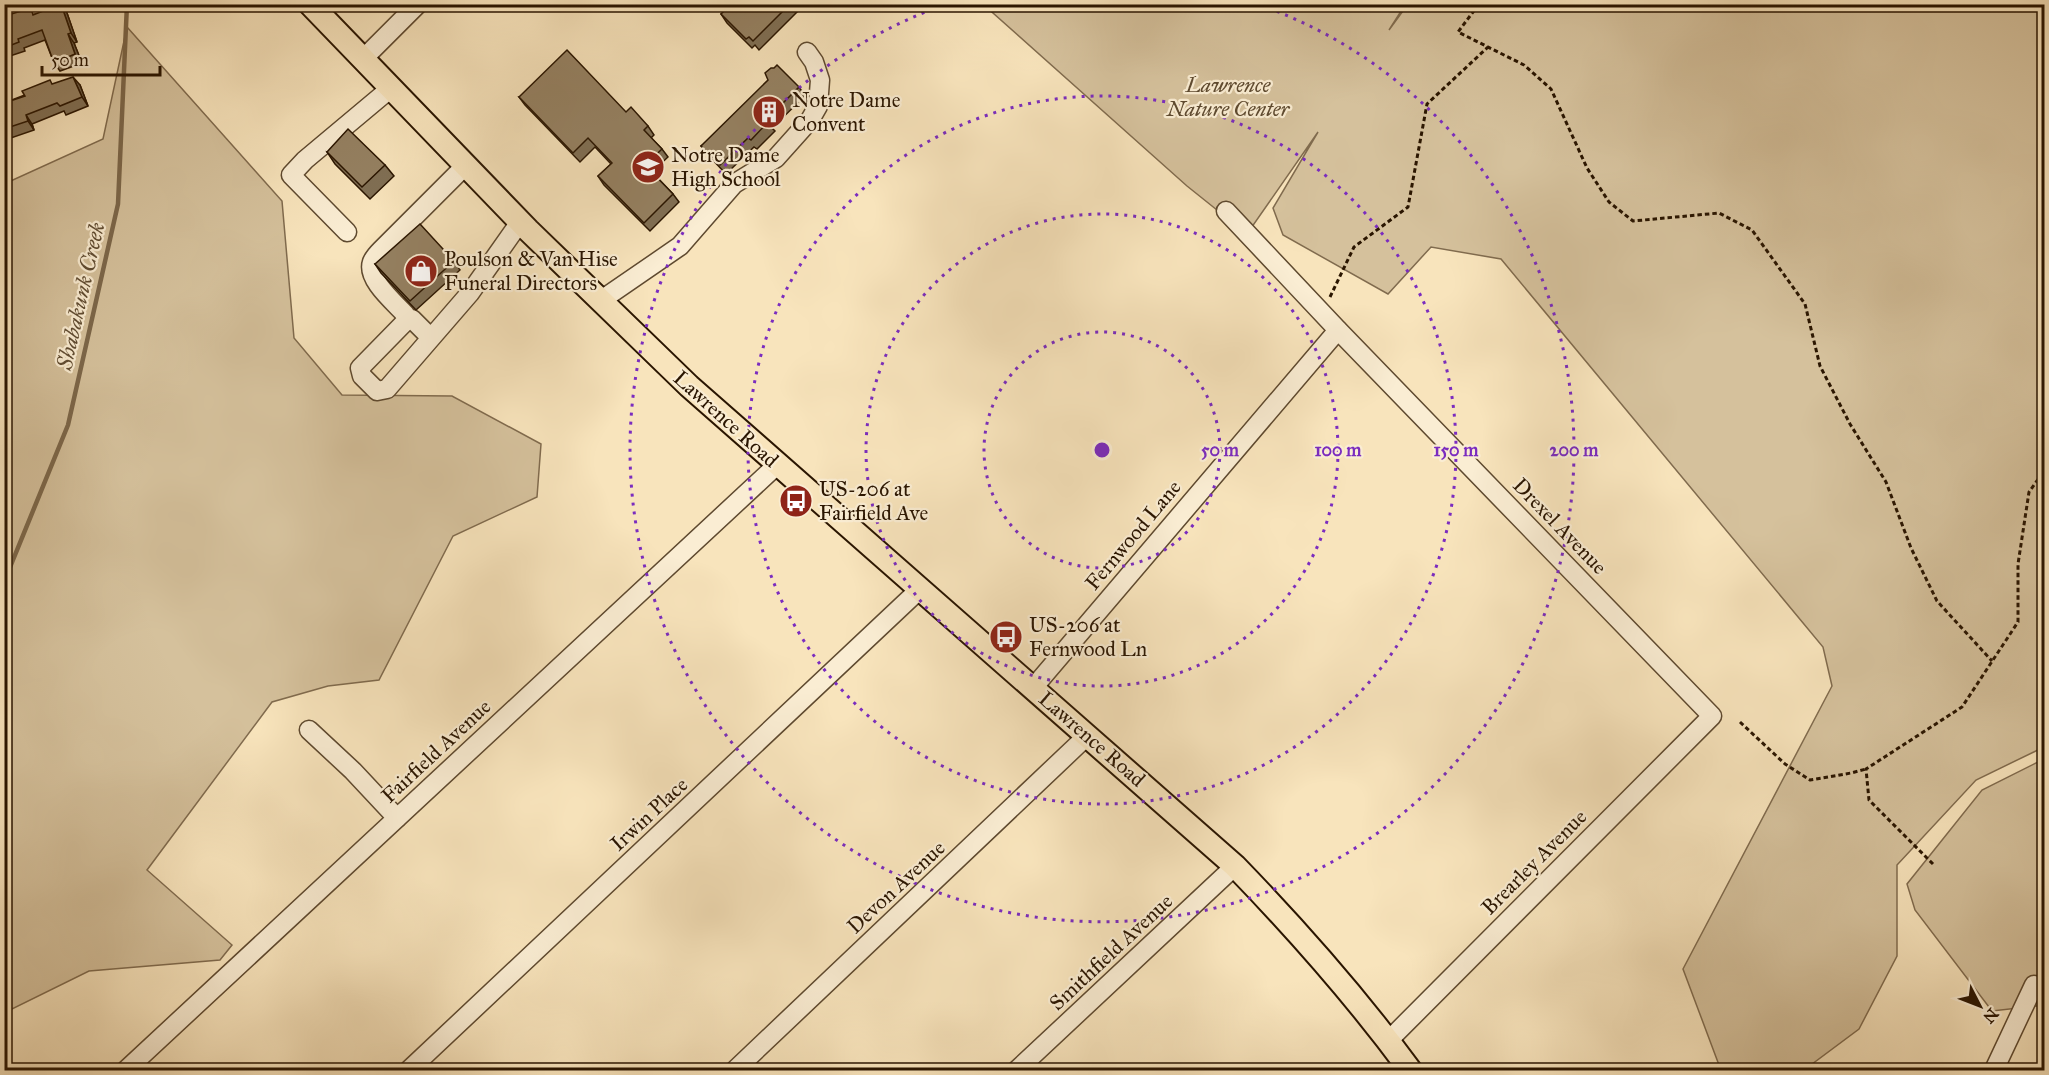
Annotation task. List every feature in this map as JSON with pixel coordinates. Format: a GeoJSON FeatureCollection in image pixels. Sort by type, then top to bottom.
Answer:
{"type":"FeatureCollection","features":[{"type":"Feature","properties":{"kind":"main road","name":"Lawrence Road"},"geometry":{"type":"LineString","coordinates":[[310,4],[520,222],[689,386],[1235,866],[1286,918],[1338,978],[1410,1071]]}},
{"type":"Feature","properties":{"kind":"street"},"geometry":{"type":"LineString","coordinates":[[363,59],[418,4]]}},
{"type":"Feature","properties":{"kind":"street"},"geometry":{"type":"LineString","coordinates":[[600,301],[680,246],[734,184],[776,158],[810,120],[818,106],[819,80],[814,62],[807,52]]}},
{"type":"Feature","properties":{"kind":"street"},"geometry":{"type":"LineString","coordinates":[[347,232],[291,175],[305,160],[391,88]]}},
{"type":"Feature","properties":{"kind":"street"},"geometry":{"type":"LineString","coordinates":[[407,320],[405,314],[376,282],[371,270],[373,260],[466,165]]}},
{"type":"Feature","properties":{"kind":"street","name":"Drexel Avenue"},"geometry":{"type":"LineString","coordinates":[[1226,211],[1338,330],[1712,716]]}},
{"type":"Feature","properties":{"kind":"street"},"geometry":{"type":"LineString","coordinates":[[430,338],[412,319],[407,320],[360,368],[362,376],[377,391],[387,388],[470,293],[520,222]]}},
{"type":"Feature","properties":{"kind":"street","name":"Fernwood Lane"},"geometry":{"type":"LineString","coordinates":[[1034,688],[1338,330]]}},
{"type":"Feature","properties":{"kind":"street","name":"Fairfield Avenue"},"geometry":{"type":"LineString","coordinates":[[126,1071],[777,465]]}},
{"type":"Feature","properties":{"kind":"street","name":"Irwin Place"},"geometry":{"type":"LineString","coordinates":[[409,1071],[920,589]]}},
{"type":"Feature","properties":{"kind":"street","name":"Brearley Avenue"},"geometry":{"type":"LineString","coordinates":[[1388,1041],[1712,716]]}},
{"type":"Feature","properties":{"kind":"street"},"geometry":{"type":"LineString","coordinates":[[309,730],[353,771],[397,818]]}},
{"type":"Feature","properties":{"kind":"street","name":"Devon Avenue"},"geometry":{"type":"LineString","coordinates":[[735,1071],[1088,735]]}},
{"type":"Feature","properties":{"kind":"street","name":"Smithfield Avenue"},"geometry":{"type":"LineString","coordinates":[[1017,1071],[1235,866]]}},
{"type":"Feature","properties":{"kind":"street"},"geometry":{"type":"LineString","coordinates":[[1994,1071],[2034,985]]}},
{"type":"Feature","properties":{"kind":"path"},"geometry":{"type":"LineString","coordinates":[[1479,4],[1458,32],[1524,65],[1551,89],[1587,168],[1609,202],[1633,221],[1719,213],[1752,230],[1805,304],[1820,366],[1850,424],[1886,482],[1911,548],[1937,601],[1992,661]]}},
{"type":"Feature","properties":{"kind":"path"},"geometry":{"type":"LineString","coordinates":[[1323,312],[1354,247],[1408,207],[1427,104],[1488,47]]}},
{"type":"Feature","properties":{"kind":"path"},"geometry":{"type":"LineString","coordinates":[[1740,722],[1785,764],[1810,780],[1866,769],[1962,707],[2018,622],[2018,564],[2029,492],[2044,471]]}},
{"type":"Feature","properties":{"kind":"path"},"geometry":{"type":"LineString","coordinates":[[1866,769],[1869,800],[1933,864]]}},
{"type":"Feature","properties":{"kind":"green space","name":"Lawrence Nature Center"},"geometry":{"type":"Polygon","coordinates":[[[1408,4],[2044,5],[2044,747],[1976,780],[1897,865],[1897,956],[1859,1029],[1804,1070],[1725,1070],[1719,1065],[1683,969],[1832,686],[1823,647],[1501,259],[1431,247],[1388,294],[1283,235],[1273,208],[1318,132],[1247,234],[1187,186],[984,5],[1405,5],[1389,30],[1408,4]]]}},
{"type":"Feature","properties":{"kind":"green space"},"geometry":{"type":"Polygon","coordinates":[[[127,27],[282,201],[294,338],[342,395],[452,396],[541,444],[537,497],[453,536],[379,680],[328,686],[272,702],[147,870],[232,945],[220,960],[89,971],[8,1011],[4,998],[4,184],[103,139],[127,27]]]}},
{"type":"Feature","properties":{"kind":"green space"},"geometry":{"type":"Polygon","coordinates":[[[2044,759],[2044,1005],[1992,1011],[1915,910],[1907,884],[1982,790],[2044,759]]]}},
{"type":"Feature","properties":{"kind":"building"},"geometry":{"type":"Polygon","coordinates":[[[61,4],[71,33],[68,34],[75,54],[54,63],[42,30],[18,39],[19,42],[4,48],[4,20],[9,18],[8,15],[31,8],[33,15],[61,4]]]}},
{"type":"Feature","properties":{"kind":"building"},"geometry":{"type":"Polygon","coordinates":[[[725,4],[790,4],[753,41],[749,37],[746,39],[721,14],[724,11],[721,8],[725,4]]]}},
{"type":"Feature","properties":{"kind":"building"},"geometry":{"type":"Polygon","coordinates":[[[567,50],[626,112],[631,107],[648,126],[644,130],[662,149],[645,165],[673,194],[644,223],[598,176],[612,163],[588,138],[573,153],[519,97],[567,50]]]}},
{"type":"Feature","properties":{"kind":"building"},"geometry":{"type":"Polygon","coordinates":[[[777,65],[799,87],[766,120],[768,122],[751,140],[748,138],[720,165],[701,146],[768,80],[765,73],[777,65]]]}},
{"type":"Feature","properties":{"kind":"building"},"geometry":{"type":"Polygon","coordinates":[[[73,77],[82,97],[60,106],[57,103],[26,115],[28,121],[4,129],[4,103],[25,96],[22,91],[50,80],[52,84],[73,77]]]}},
{"type":"Feature","properties":{"kind":"building"},"geometry":{"type":"Polygon","coordinates":[[[348,129],[385,165],[362,187],[327,152],[348,129]]]}},
{"type":"Feature","properties":{"kind":"building","name":"Poulson & Van Hise Funeral Directors"},"geometry":{"type":"Polygon","coordinates":[[[420,224],[454,261],[410,301],[375,264],[420,224]]]}},
{"type":"Feature","properties":{"kind":"waterway","name":"Shabakunk Creek"},"geometry":{"type":"LineString","coordinates":[[4,582],[68,425],[118,204],[127,4]]}},
{"type":"Feature","properties":{"kind":"place","name":"Notre Dame Convent"},"geometry":{"type":"Point","coordinates":[769,112]}},
{"type":"Feature","properties":{"kind":"place","name":"Notre Dame High School"},"geometry":{"type":"Point","coordinates":[648,167]}},
{"type":"Feature","properties":{"kind":"place","name":"Poulson & Van Hise Funeral Directors"},"geometry":{"type":"Point","coordinates":[421,271]}},
{"type":"Feature","properties":{"kind":"place","name":"US-206 at Fairfield Ave"},"geometry":{"type":"Point","coordinates":[796,501]}},
{"type":"Feature","properties":{"kind":"place","name":"US-206 at Fernwood Ln"},"geometry":{"type":"Point","coordinates":[1006,637]}}]}
